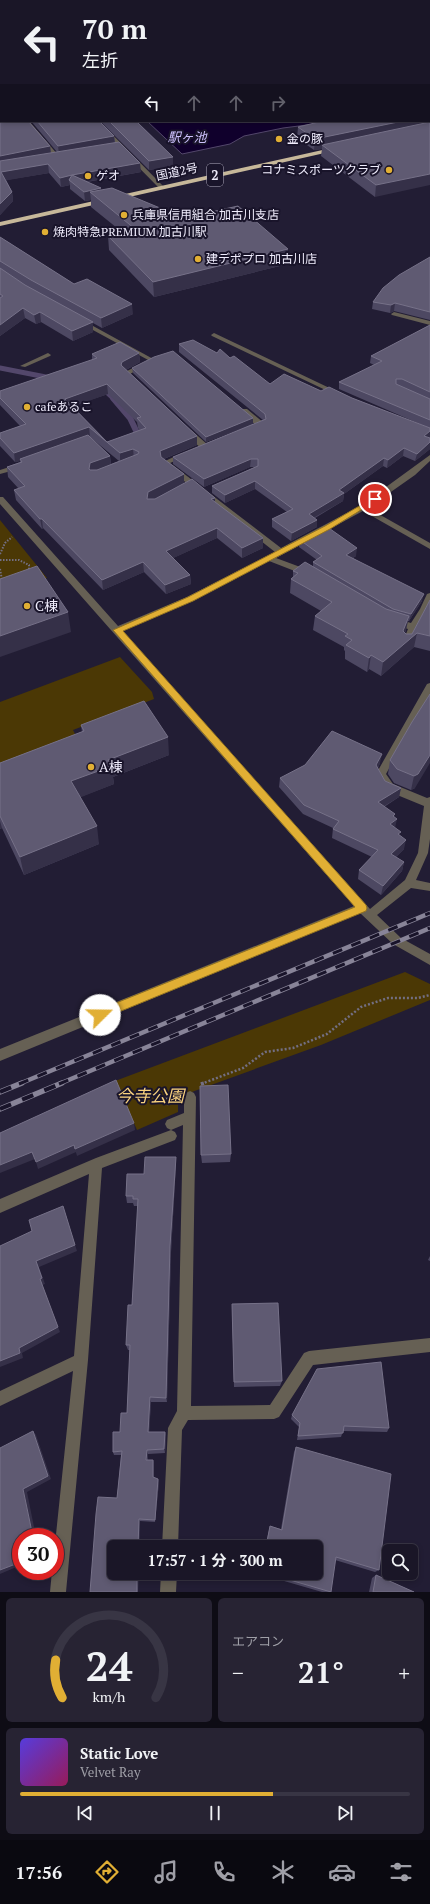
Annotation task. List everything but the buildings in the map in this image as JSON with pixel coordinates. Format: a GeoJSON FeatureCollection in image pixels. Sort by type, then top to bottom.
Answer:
{"type":"FeatureCollection","features":[{"type":"Feature","properties":{"kind":"highway","name":"国道2号"},"geometry":{"type":"LineString","coordinates":[[0,224],[345,147]]}},
{"type":"Feature","properties":{"kind":"street"},"geometry":{"type":"LineString","coordinates":[[27,122],[56,156]]}},
{"type":"Feature","properties":{"kind":"street"},"geometry":{"type":"LineString","coordinates":[[97,122],[161,187]]}},
{"type":"Feature","properties":{"kind":"street"},"geometry":{"type":"LineString","coordinates":[[113,148],[120,146]]}},
{"type":"Feature","properties":{"kind":"street"},"geometry":{"type":"LineString","coordinates":[[49,158],[63,155]]}},
{"type":"Feature","properties":{"kind":"street"},"geometry":{"type":"LineString","coordinates":[[394,314],[430,323]]}},
{"type":"Feature","properties":{"kind":"street"},"geometry":{"type":"LineString","coordinates":[[77,319],[156,359],[126,373],[138,384]]}},
{"type":"Feature","properties":{"kind":"street"},"geometry":{"type":"LineString","coordinates":[[214,335],[348,398]]}},
{"type":"Feature","properties":{"kind":"street"},"geometry":{"type":"LineString","coordinates":[[23,366],[48,356]]}},
{"type":"Feature","properties":{"kind":"street"},"geometry":{"type":"LineString","coordinates":[[238,406],[261,425],[247,431]]}},
{"type":"Feature","properties":{"kind":"street"},"geometry":{"type":"LineString","coordinates":[[182,426],[202,449],[165,463],[189,486],[207,491],[281,552]]}},
{"type":"Feature","properties":{"kind":"street"},"geometry":{"type":"LineString","coordinates":[[117,630],[190,599],[363,508],[412,473],[430,457]]}},
{"type":"Feature","properties":{"kind":"street"},"geometry":{"type":"LineString","coordinates":[[0,472],[26,463]]}},
{"type":"Feature","properties":{"kind":"street"},"geometry":{"type":"LineString","coordinates":[[0,499],[366,912],[396,941],[430,960]]}},
{"type":"Feature","properties":{"kind":"street"},"geometry":{"type":"LineString","coordinates":[[363,508],[430,546]]}},
{"type":"Feature","properties":{"kind":"street"},"geometry":{"type":"LineString","coordinates":[[269,558],[302,570],[316,577]]}},
{"type":"Feature","properties":{"kind":"street"},"geometry":{"type":"LineString","coordinates":[[406,644],[430,596]]}},
{"type":"Feature","properties":{"kind":"street"},"geometry":{"type":"LineString","coordinates":[[388,620],[414,627]]}},
{"type":"Feature","properties":{"kind":"street"},"geometry":{"type":"LineString","coordinates":[[0,1055],[366,912],[409,883],[422,853],[427,826],[429,802],[389,787],[381,774],[430,686]]}},
{"type":"Feature","properties":{"kind":"street"},"geometry":{"type":"LineString","coordinates":[[409,883],[430,887]]}},
{"type":"Feature","properties":{"kind":"street"},"geometry":{"type":"LineString","coordinates":[[170,1540],[175,1428],[184,1412],[190,1117],[193,1091]]}},
{"type":"Feature","properties":{"kind":"street"},"geometry":{"type":"LineString","coordinates":[[0,1206],[171,1130],[190,1117]]}},
{"type":"Feature","properties":{"kind":"street"},"geometry":{"type":"LineString","coordinates":[[58,1592],[81,1360],[96,1164]]}},
{"type":"Feature","properties":{"kind":"street"},"geometry":{"type":"LineString","coordinates":[[184,1412],[274,1412],[309,1358],[430,1345]]}},
{"type":"Feature","properties":{"kind":"street"},"geometry":{"type":"LineString","coordinates":[[0,1399],[81,1360]]}},
{"type":"Feature","properties":{"kind":"street"},"geometry":{"type":"LineString","coordinates":[[168,1592],[169,1580]]}},
{"type":"Feature","properties":{"kind":"path"},"geometry":{"type":"LineString","coordinates":[[0,554],[5,543],[17,535]]}},
{"type":"Feature","properties":{"kind":"path"},"geometry":{"type":"LineString","coordinates":[[0,560],[18,560],[25,562],[29,565],[30,570],[27,574]]}},
{"type":"Feature","properties":{"kind":"path"},"geometry":{"type":"LineString","coordinates":[[0,569],[3,577],[1,583]]}},
{"type":"Feature","properties":{"kind":"path"},"geometry":{"type":"LineString","coordinates":[[1,583],[8,581]]}},
{"type":"Feature","properties":{"kind":"path"},"geometry":{"type":"LineString","coordinates":[[193,1091],[243,1068],[265,1052],[293,1048],[326,1034],[361,1007],[388,998],[418,998],[430,994]]}},
{"type":"Feature","properties":{"kind":"path"},"geometry":{"type":"LineString","coordinates":[[171,1130],[167,1095],[175,1093]]}},
{"type":"Feature","properties":{"kind":"green space"},"geometry":{"type":"Polygon","coordinates":[[[0,520],[47,578],[0,592],[0,520]]]}},
{"type":"Feature","properties":{"kind":"green space"},"geometry":{"type":"Polygon","coordinates":[[[120,657],[152,692],[154,699],[73,730],[78,740],[0,770],[0,702],[120,657]]]}},
{"type":"Feature","properties":{"kind":"green space","name":"今寺公園"},"geometry":{"type":"Polygon","coordinates":[[[405,972],[430,984],[430,1000],[321,1045],[178,1097],[178,1112],[137,1130],[115,1081],[405,972]]]}},
{"type":"Feature","properties":{"kind":"water","name":"駅ヶ池"},"geometry":{"type":"Polygon","coordinates":[[[148,122],[330,122],[283,128],[244,136],[230,144],[182,154],[148,122]]]}},
{"type":"Feature","properties":{"kind":"waterway"},"geometry":{"type":"LineString","coordinates":[[0,368],[51,378]]}},
{"type":"Feature","properties":{"kind":"waterway"},"geometry":{"type":"LineString","coordinates":[[101,387],[113,398]]}},
{"type":"Feature","properties":{"kind":"waterway"},"geometry":{"type":"LineString","coordinates":[[113,398],[130,418],[141,441]]}},
{"type":"Feature","properties":{"kind":"railway"},"geometry":{"type":"LineString","coordinates":[[19,1084],[430,913]]}},
{"type":"Feature","properties":{"kind":"railway"},"geometry":{"type":"LineString","coordinates":[[59,1084],[430,928]]}},
{"type":"Feature","properties":{"kind":"railway"},"geometry":{"type":"LineString","coordinates":[[0,1092],[22,1083]]}},
{"type":"Feature","properties":{"kind":"railway"},"geometry":{"type":"LineString","coordinates":[[0,1109],[62,1083]]}},
{"type":"Feature","properties":{"kind":"place","name":"金の豚"},"geometry":{"type":"Point","coordinates":[279,139]}},
{"type":"Feature","properties":{"kind":"place","name":"コナミスポーツクラブ"},"geometry":{"type":"Point","coordinates":[389,170]}},
{"type":"Feature","properties":{"kind":"place","name":"ゲオ"},"geometry":{"type":"Point","coordinates":[88,176]}},
{"type":"Feature","properties":{"kind":"place","name":"兵庫県信用組合 加古川支店"},"geometry":{"type":"Point","coordinates":[124,215]}},
{"type":"Feature","properties":{"kind":"place","name":"焼肉特急PREMIUM 加古川駅"},"geometry":{"type":"Point","coordinates":[45,232]}},
{"type":"Feature","properties":{"kind":"place","name":"建デポプロ 加古川店"},"geometry":{"type":"Point","coordinates":[198,259]}},
{"type":"Feature","properties":{"kind":"place","name":"cafeあるこ"},"geometry":{"type":"Point","coordinates":[27,407]}},
{"type":"Feature","properties":{"kind":"place","name":"C棟"},"geometry":{"type":"Point","coordinates":[27,606]}},
{"type":"Feature","properties":{"kind":"place","name":"A棟"},"geometry":{"type":"Point","coordinates":[91,767]}},
{"type":"Feature","properties":{"kind":"route"},"geometry":{"type":"LineString","coordinates":[[100,1015],[362,908],[117,630],[190,599],[328,528],[363,508],[375,499]]}}]}
